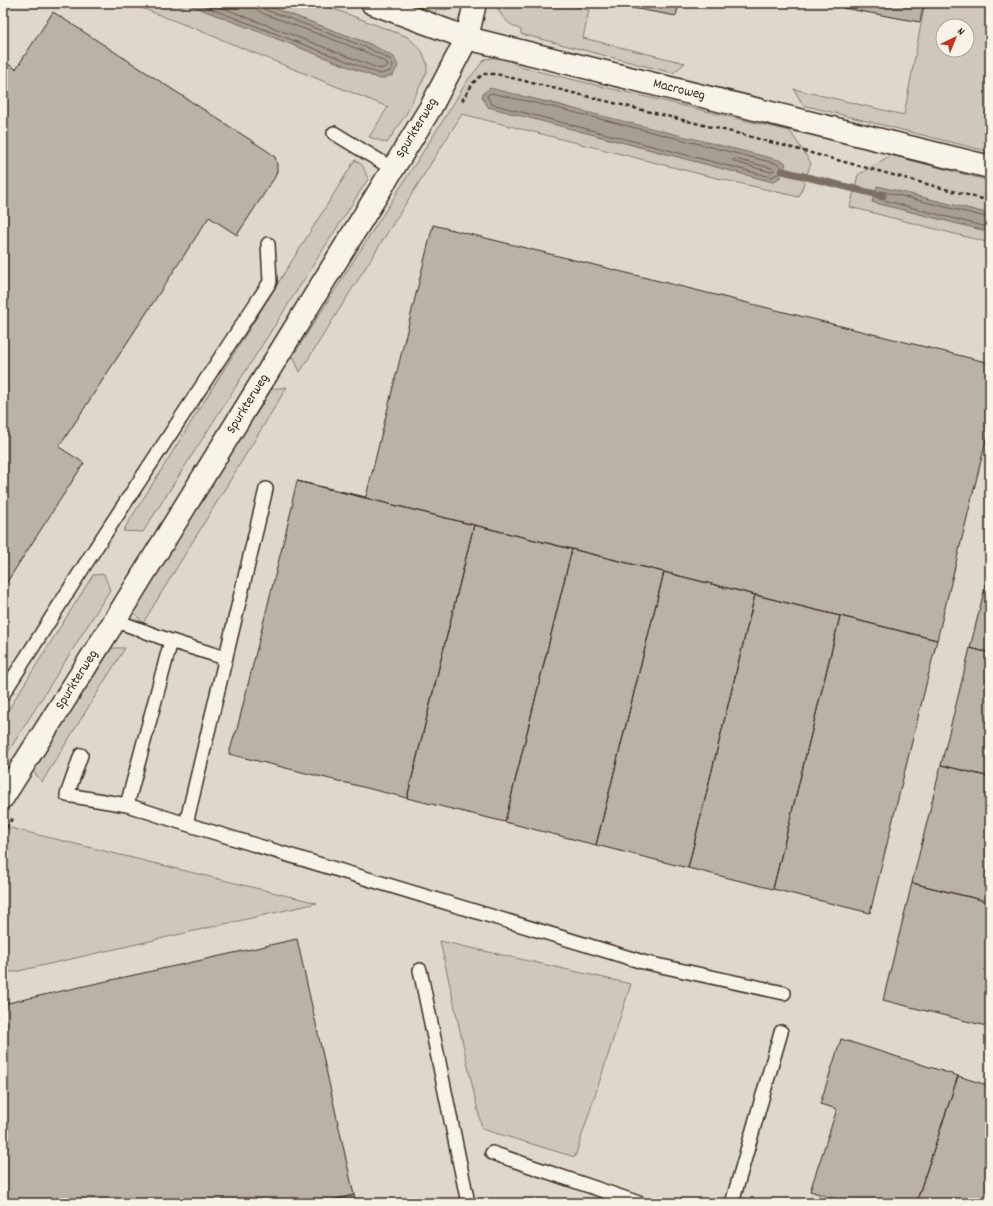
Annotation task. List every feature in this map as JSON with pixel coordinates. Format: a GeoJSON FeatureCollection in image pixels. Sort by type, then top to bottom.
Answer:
{"type":"FeatureCollection","features":[{"type":"Feature","properties":{"kind":"street","name":"Macroweg"},"geometry":{"type":"LineString","coordinates":[[372,3],[467,38],[990,167]]}},
{"type":"Feature","properties":{"kind":"street","name":"Spurkterweg"},"geometry":{"type":"LineString","coordinates":[[9,806],[114,620],[431,107],[467,38],[476,3]]}},
{"type":"Feature","properties":{"kind":"lane"},"geometry":{"type":"LineString","coordinates":[[334,134],[393,169]]}},
{"type":"Feature","properties":{"kind":"lane"},"geometry":{"type":"LineString","coordinates":[[3,694],[95,549],[270,282],[268,244]]}},
{"type":"Feature","properties":{"kind":"lane"},"geometry":{"type":"LineString","coordinates":[[186,824],[266,489]]}},
{"type":"Feature","properties":{"kind":"lane"},"geometry":{"type":"LineString","coordinates":[[114,620],[171,641],[225,658]]}},
{"type":"Feature","properties":{"kind":"lane"},"geometry":{"type":"LineString","coordinates":[[127,805],[171,641]]}},
{"type":"Feature","properties":{"kind":"lane"},"geometry":{"type":"LineString","coordinates":[[81,755],[67,795],[127,805],[643,962],[784,993]]}},
{"type":"Feature","properties":{"kind":"lane"},"geometry":{"type":"LineString","coordinates":[[420,970],[468,1203]]}},
{"type":"Feature","properties":{"kind":"lane"},"geometry":{"type":"LineString","coordinates":[[732,1203],[781,1032]]}},
{"type":"Feature","properties":{"kind":"lane"},"geometry":{"type":"LineString","coordinates":[[492,1153],[640,1203]]}},
{"type":"Feature","properties":{"kind":"path"},"geometry":{"type":"LineString","coordinates":[[461,103],[473,83],[483,74],[496,74],[744,135],[990,200]]}},
{"type":"Feature","properties":{"kind":"path"},"geometry":{"type":"LineString","coordinates":[[3,834],[9,806]]}},
{"type":"Feature","properties":{"kind":"shaded area"},"geometry":{"type":"Polygon","coordinates":[[[3,3],[990,3],[990,1203],[3,1203],[3,3]]]}},
{"type":"Feature","properties":{"kind":"shaded area"},"geometry":{"type":"Polygon","coordinates":[[[129,3],[185,3],[380,79],[393,75],[394,57],[370,44],[260,3],[318,3],[408,37],[422,51],[427,63],[427,72],[406,114],[387,143],[369,137],[388,107],[129,3]]]}},
{"type":"Feature","properties":{"kind":"shaded area"},"geometry":{"type":"Polygon","coordinates":[[[406,3],[459,3],[449,9],[437,9],[435,13],[406,3]]]}},
{"type":"Feature","properties":{"kind":"shaded area"},"geometry":{"type":"Polygon","coordinates":[[[496,3],[559,3],[589,10],[583,38],[685,63],[673,73],[521,34],[521,30],[508,23],[502,16],[496,3]]]}},
{"type":"Feature","properties":{"kind":"shaded area"},"geometry":{"type":"Polygon","coordinates":[[[925,3],[990,3],[990,152],[803,105],[794,89],[904,115],[925,3]]]}},
{"type":"Feature","properties":{"kind":"shaded area"},"geometry":{"type":"Polygon","coordinates":[[[501,57],[524,68],[790,131],[811,163],[799,197],[704,175],[462,114],[300,372],[293,356],[467,81],[485,59],[501,57]],[[520,96],[488,107],[773,182],[781,177],[558,104],[520,96]]]}},
{"type":"Feature","properties":{"kind":"shaded area"},"geometry":{"type":"Polygon","coordinates":[[[891,155],[990,181],[990,214],[877,186],[872,202],[990,232],[990,243],[850,207],[858,175],[891,155]]]}},
{"type":"Feature","properties":{"kind":"shaded area"},"geometry":{"type":"Polygon","coordinates":[[[355,160],[363,166],[368,179],[143,532],[123,531],[355,160]]]}},
{"type":"Feature","properties":{"kind":"shaded area"},"geometry":{"type":"Polygon","coordinates":[[[287,387],[143,623],[133,611],[271,389],[287,387]]]}},
{"type":"Feature","properties":{"kind":"shaded area"},"geometry":{"type":"Polygon","coordinates":[[[104,574],[110,590],[3,760],[3,718],[93,575],[104,574]]]}},
{"type":"Feature","properties":{"kind":"shaded area"},"geometry":{"type":"Polygon","coordinates":[[[112,648],[125,648],[42,782],[33,771],[112,648]]]}},
{"type":"Feature","properties":{"kind":"shaded area"},"geometry":{"type":"Polygon","coordinates":[[[11,828],[317,903],[14,972],[3,971],[3,831],[11,828]]]}},
{"type":"Feature","properties":{"kind":"shaded area"},"geometry":{"type":"Polygon","coordinates":[[[440,941],[631,984],[575,1157],[482,1129],[440,941]]]}},
{"type":"Feature","properties":{"kind":"water"},"geometry":{"type":"Polygon","coordinates":[[[185,3],[260,3],[370,44],[394,57],[398,66],[393,75],[380,79],[185,3]]]}},
{"type":"Feature","properties":{"kind":"water"},"geometry":{"type":"Polygon","coordinates":[[[490,88],[786,163],[782,174],[773,182],[488,107],[482,97],[483,93],[490,88]]]}},
{"type":"Feature","properties":{"kind":"water"},"geometry":{"type":"Polygon","coordinates":[[[877,186],[990,214],[990,232],[872,202],[877,186]]]}},
{"type":"Feature","properties":{"kind":"building"},"geometry":{"type":"Polygon","coordinates":[[[605,3],[679,3],[676,16],[605,3]]]}},
{"type":"Feature","properties":{"kind":"building"},"geometry":{"type":"Polygon","coordinates":[[[844,3],[924,3],[920,22],[843,8],[844,3]]]}},
{"type":"Feature","properties":{"kind":"building"},"geometry":{"type":"Polygon","coordinates":[[[53,12],[269,152],[275,157],[277,171],[275,177],[237,235],[209,217],[59,447],[84,463],[3,588],[3,61],[16,69],[53,12]]]}},
{"type":"Feature","properties":{"kind":"building"},"geometry":{"type":"Polygon","coordinates":[[[433,225],[990,363],[990,424],[937,640],[297,481],[366,497],[433,225]]]}},
{"type":"Feature","properties":{"kind":"building"},"geometry":{"type":"Polygon","coordinates":[[[297,481],[474,525],[407,798],[229,754],[236,733],[293,503],[297,481]]]}},
{"type":"Feature","properties":{"kind":"building"},"geometry":{"type":"Polygon","coordinates":[[[474,525],[572,549],[505,822],[407,798],[474,525]]]}},
{"type":"Feature","properties":{"kind":"building"},"geometry":{"type":"Polygon","coordinates":[[[572,549],[664,572],[596,845],[505,822],[572,549]]]}},
{"type":"Feature","properties":{"kind":"building"},"geometry":{"type":"Polygon","coordinates":[[[990,567],[990,653],[970,648],[990,567]]]}},
{"type":"Feature","properties":{"kind":"building"},"geometry":{"type":"Polygon","coordinates":[[[664,572],[755,595],[688,868],[596,845],[664,572]]]}},
{"type":"Feature","properties":{"kind":"building"},"geometry":{"type":"Polygon","coordinates":[[[755,595],[840,616],[773,889],[688,868],[755,595]]]}},
{"type":"Feature","properties":{"kind":"building"},"geometry":{"type":"Polygon","coordinates":[[[840,616],[937,640],[870,913],[773,889],[840,616]]]}},
{"type":"Feature","properties":{"kind":"building"},"geometry":{"type":"Polygon","coordinates":[[[970,648],[990,653],[990,777],[941,765],[970,648]]]}},
{"type":"Feature","properties":{"kind":"building"},"geometry":{"type":"Polygon","coordinates":[[[941,765],[990,777],[990,902],[912,883],[941,765]]]}},
{"type":"Feature","properties":{"kind":"building"},"geometry":{"type":"Polygon","coordinates":[[[912,883],[990,902],[990,1027],[883,1000],[912,883]]]}},
{"type":"Feature","properties":{"kind":"building"},"geometry":{"type":"Polygon","coordinates":[[[297,939],[354,1195],[319,1203],[3,1203],[3,1004],[297,939]]]}},
{"type":"Feature","properties":{"kind":"building"},"geometry":{"type":"Polygon","coordinates":[[[841,1039],[958,1076],[916,1203],[848,1203],[810,1191],[837,1109],[820,1104],[841,1039]]]}},
{"type":"Feature","properties":{"kind":"building"},"geometry":{"type":"Polygon","coordinates":[[[958,1076],[990,1086],[990,1203],[916,1203],[958,1076]]]}},
{"type":"Feature","properties":{"kind":"building"},"geometry":{"type":"Polygon","coordinates":[[[354,1195],[356,1203],[319,1203],[354,1195]]]}},
{"type":"Feature","properties":{"kind":"waterway"},"geometry":{"type":"LineString","coordinates":[[783,171],[883,196]]}}]}
